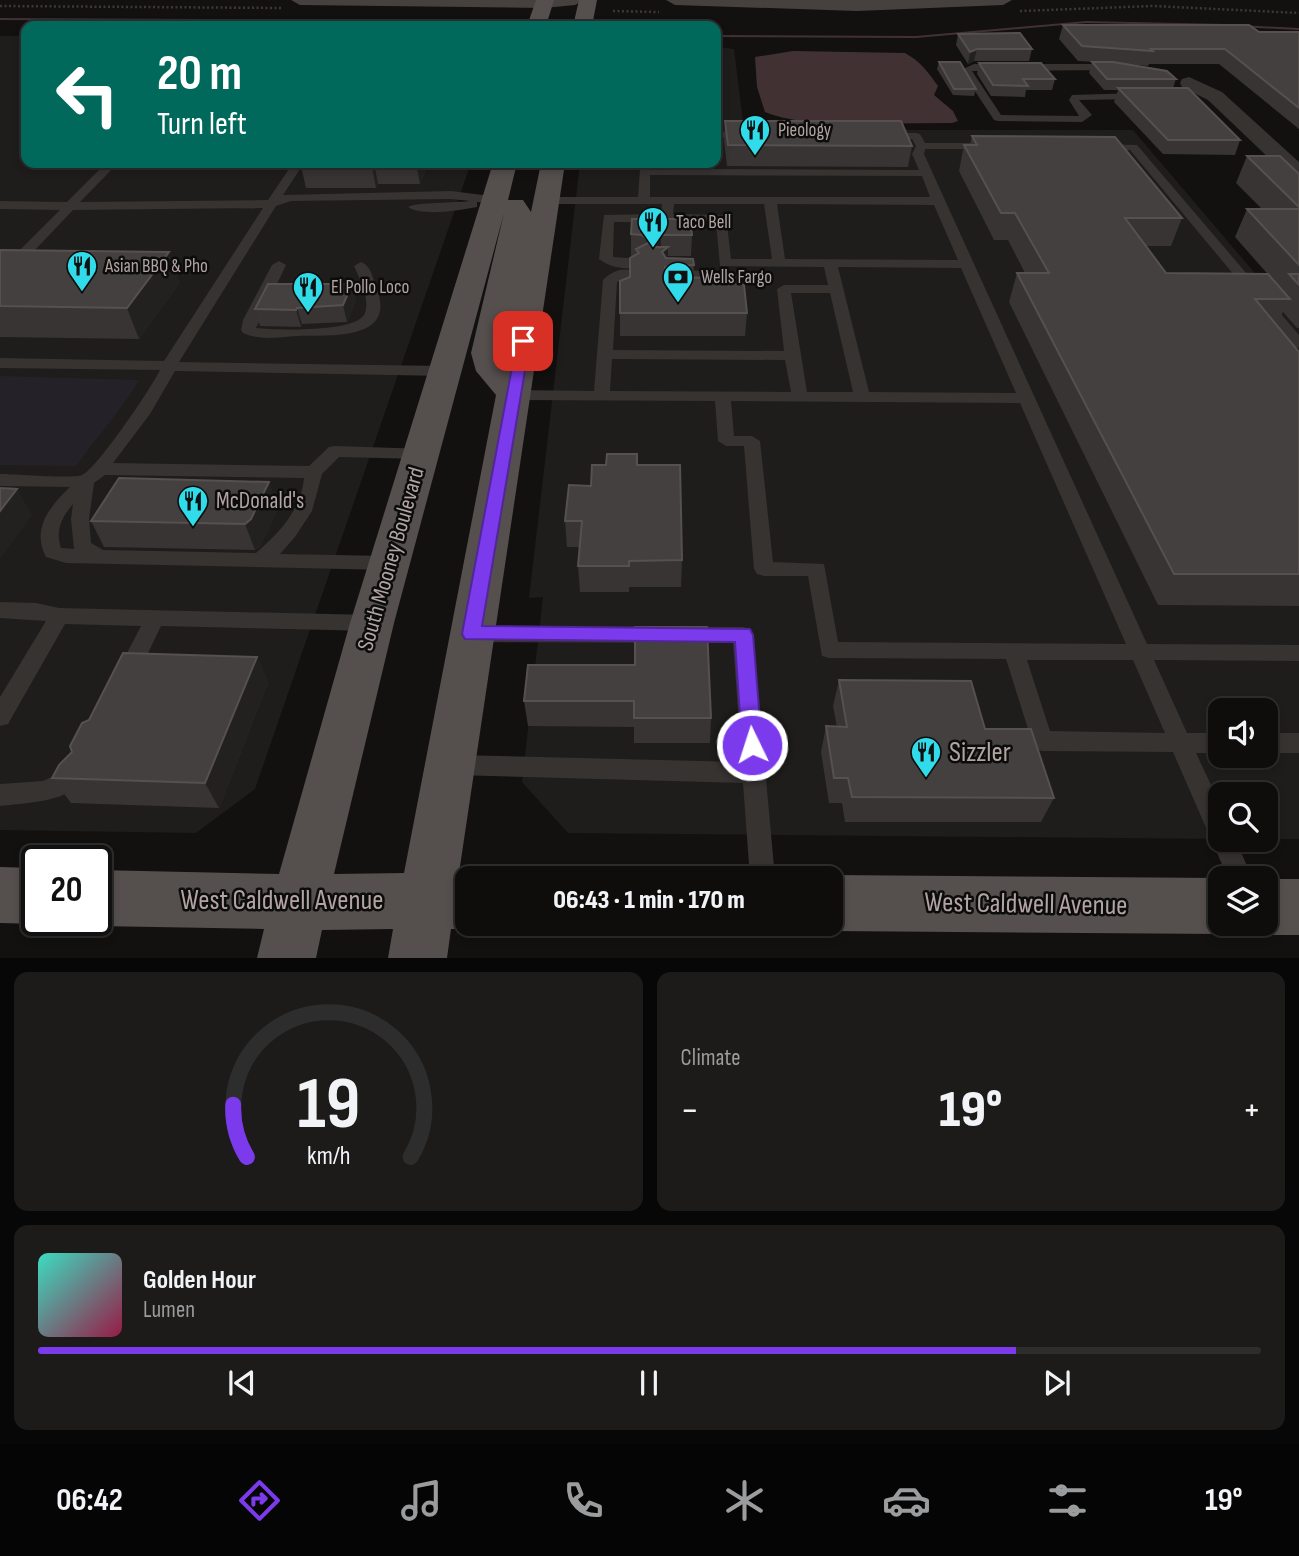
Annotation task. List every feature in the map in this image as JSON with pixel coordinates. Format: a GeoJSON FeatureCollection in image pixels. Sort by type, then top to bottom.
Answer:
{"type":"FeatureCollection","features":[{"type":"Feature","properties":{"kind":"main road","name":"South Mooney Boulevard"},"geometry":{"type":"LineString","coordinates":[[286,957],[372,623],[504,168]]}},
{"type":"Feature","properties":{"kind":"main road"},"geometry":{"type":"LineString","coordinates":[[417,957],[447,901],[449,764],[515,395],[542,175]]}},
{"type":"Feature","properties":{"kind":"main road"},"geometry":{"type":"LineString","coordinates":[[495,200],[510,204],[519,212],[488,353],[493,371],[515,395]]}},
{"type":"Feature","properties":{"kind":"main road"},"geometry":{"type":"LineString","coordinates":[[0,895],[21,896]]}},
{"type":"Feature","properties":{"kind":"main road","name":"West Caldwell Avenue"},"geometry":{"type":"LineString","coordinates":[[112,898],[300,902],[447,901]]}},
{"type":"Feature","properties":{"kind":"main road","name":"West Caldwell Avenue"},"geometry":{"type":"LineString","coordinates":[[843,902],[1208,906]]}},
{"type":"Feature","properties":{"kind":"main road"},"geometry":{"type":"LineString","coordinates":[[1278,907],[1299,907]]}},
{"type":"Feature","properties":{"kind":"street"},"geometry":{"type":"LineString","coordinates":[[675,0],[866,3],[1003,0]]}},
{"type":"Feature","properties":{"kind":"street"},"geometry":{"type":"LineString","coordinates":[[296,4],[582,10]]}},
{"type":"Feature","properties":{"kind":"street"},"geometry":{"type":"LineString","coordinates":[[1186,86],[1215,96],[1294,164]]}},
{"type":"Feature","properties":{"kind":"lane"},"geometry":{"type":"LineString","coordinates":[[1126,67],[974,67],[966,70],[998,118],[1082,119],[1087,115],[1074,100],[1076,97],[1150,96]]}},
{"type":"Feature","properties":{"kind":"lane"},"geometry":{"type":"LineString","coordinates":[[721,135],[756,135]]}},
{"type":"Feature","properties":{"kind":"lane"},"geometry":{"type":"LineString","coordinates":[[876,136],[916,136],[921,146],[918,154],[937,201],[1208,804]]}},
{"type":"Feature","properties":{"kind":"lane"},"geometry":{"type":"LineString","coordinates":[[921,146],[1001,146]]}},
{"type":"Feature","properties":{"kind":"lane"},"geometry":{"type":"LineString","coordinates":[[1080,147],[1133,147],[1299,344]]}},
{"type":"Feature","properties":{"kind":"lane"},"geometry":{"type":"LineString","coordinates":[[13,265],[107,168]]}},
{"type":"Feature","properties":{"kind":"lane"},"geometry":{"type":"LineString","coordinates":[[295,168],[168,365],[159,388],[93,475],[60,508],[47,527],[49,543],[53,552],[66,556],[389,563]]}},
{"type":"Feature","properties":{"kind":"lane"},"geometry":{"type":"LineString","coordinates":[[644,200],[644,171],[688,168]]}},
{"type":"Feature","properties":{"kind":"lane"},"geometry":{"type":"LineString","coordinates":[[721,168],[925,173]]}},
{"type":"Feature","properties":{"kind":"lane"},"geometry":{"type":"LineString","coordinates":[[542,175],[644,200],[937,201]]}},
{"type":"Feature","properties":{"kind":"lane"},"geometry":{"type":"LineString","coordinates":[[0,205],[271,204],[283,208],[354,209],[447,208],[495,200]]}},
{"type":"Feature","properties":{"kind":"lane"},"geometry":{"type":"LineString","coordinates":[[667,200],[667,218]]}},
{"type":"Feature","properties":{"kind":"lane"},"geometry":{"type":"LineString","coordinates":[[770,201],[779,263]]}},
{"type":"Feature","properties":{"kind":"lane"},"geometry":{"type":"LineString","coordinates":[[641,263],[615,263],[606,259],[608,218],[722,218],[725,263]]}},
{"type":"Feature","properties":{"kind":"lane"},"geometry":{"type":"LineString","coordinates":[[661,263],[966,264]]}},
{"type":"Feature","properties":{"kind":"lane"},"geometry":{"type":"LineString","coordinates":[[830,263],[862,397]]}},
{"type":"Feature","properties":{"kind":"lane"},"geometry":{"type":"LineString","coordinates":[[279,265],[250,320],[248,330],[252,332],[344,332],[362,327],[371,313],[375,295],[361,266]]}},
{"type":"Feature","properties":{"kind":"lane"},"geometry":{"type":"LineString","coordinates":[[603,395],[610,287],[619,274],[629,284]]}},
{"type":"Feature","properties":{"kind":"lane"},"geometry":{"type":"LineString","coordinates":[[672,280],[738,288],[712,294]]}},
{"type":"Feature","properties":{"kind":"lane"},"geometry":{"type":"LineString","coordinates":[[800,397],[784,289],[836,289]]}},
{"type":"Feature","properties":{"kind":"lane"},"geometry":{"type":"LineString","coordinates":[[605,354],[792,356]]}},
{"type":"Feature","properties":{"kind":"lane"},"geometry":{"type":"LineString","coordinates":[[0,363],[445,371]]}},
{"type":"Feature","properties":{"kind":"lane"},"geometry":{"type":"LineString","coordinates":[[515,395],[1026,398]]}},
{"type":"Feature","properties":{"kind":"lane"},"geometry":{"type":"LineString","coordinates":[[723,396],[726,441],[752,441],[764,569],[817,569],[829,650],[1141,652],[1296,658]]}},
{"type":"Feature","properties":{"kind":"lane"},"geometry":{"type":"LineString","coordinates":[[0,480],[93,475],[313,472],[335,451],[421,453]]}},
{"type":"Feature","properties":{"kind":"lane"},"geometry":{"type":"LineString","coordinates":[[260,561],[299,521],[313,486],[313,472]]}},
{"type":"Feature","properties":{"kind":"lane"},"geometry":{"type":"LineString","coordinates":[[93,475],[80,519],[82,547],[102,557]]}},
{"type":"Feature","properties":{"kind":"lane"},"geometry":{"type":"LineString","coordinates":[[0,610],[36,611],[59,616],[372,623]]}},
{"type":"Feature","properties":{"kind":"lane"},"geometry":{"type":"LineString","coordinates":[[0,717],[59,616]]}},
{"type":"Feature","properties":{"kind":"lane"},"geometry":{"type":"LineString","coordinates":[[119,690],[155,618]]}},
{"type":"Feature","properties":{"kind":"lane"},"geometry":{"type":"LineString","coordinates":[[471,634],[743,635],[762,866]]}},
{"type":"Feature","properties":{"kind":"lane"},"geometry":{"type":"LineString","coordinates":[[1014,652],[1042,741],[1208,743]]}},
{"type":"Feature","properties":{"kind":"lane"},"geometry":{"type":"LineString","coordinates":[[1278,743],[1299,743]]}},
{"type":"Feature","properties":{"kind":"lane"},"geometry":{"type":"LineString","coordinates":[[449,764],[754,773]]}},
{"type":"Feature","properties":{"kind":"lane"},"geometry":{"type":"LineString","coordinates":[[0,795],[46,790],[75,776]]}},
{"type":"Feature","properties":{"kind":"path"},"geometry":{"type":"LineString","coordinates":[[0,6],[296,4]]}},
{"type":"Feature","properties":{"kind":"shaded area"},"geometry":{"type":"Polygon","coordinates":[[[0,36],[21,36],[21,168],[469,168],[255,789],[196,833],[0,830],[0,36]]]}},
{"type":"Feature","properties":{"kind":"shaded area"},"geometry":{"type":"Polygon","coordinates":[[[721,48],[734,49],[744,130],[1133,130],[1299,325],[1299,839],[1278,839],[1278,782],[1208,782],[1208,839],[568,833],[522,782],[543,597],[529,598],[579,168],[721,168],[721,48]]]}},
{"type":"Feature","properties":{"kind":"shaded area"},"geometry":{"type":"Polygon","coordinates":[[[793,51],[905,53],[931,76],[938,86],[934,95],[953,111],[958,121],[814,124],[765,112],[757,87],[755,57],[793,51]]]}},
{"type":"Feature","properties":{"kind":"shaded area"},"geometry":{"type":"Polygon","coordinates":[[[0,376],[139,380],[76,466],[0,465],[0,376]]]}},
{"type":"Feature","properties":{"kind":"building"},"geometry":{"type":"Polygon","coordinates":[[[1063,25],[1249,25],[1259,32],[1299,32],[1299,108],[1225,49],[1151,49],[1153,51],[1082,46],[1063,25]]]}},
{"type":"Feature","properties":{"kind":"building"},"geometry":{"type":"Polygon","coordinates":[[[1020,33],[1032,49],[977,49],[970,52],[958,34],[1020,33]]]}},
{"type":"Feature","properties":{"kind":"building"},"geometry":{"type":"Polygon","coordinates":[[[939,62],[960,62],[976,89],[954,89],[939,62]]]}},
{"type":"Feature","properties":{"kind":"building"},"geometry":{"type":"Polygon","coordinates":[[[1092,62],[1113,62],[1167,71],[1176,79],[1107,79],[1092,62]]]}},
{"type":"Feature","properties":{"kind":"building"},"geometry":{"type":"Polygon","coordinates":[[[979,63],[1041,63],[1055,79],[1023,79],[1028,86],[993,85],[979,63]]]}},
{"type":"Feature","properties":{"kind":"building"},"geometry":{"type":"Polygon","coordinates":[[[1118,88],[1188,88],[1240,140],[1168,140],[1118,88]]]}},
{"type":"Feature","properties":{"kind":"building"},"geometry":{"type":"Polygon","coordinates":[[[725,121],[901,121],[912,146],[728,145],[725,121]]]}},
{"type":"Feature","properties":{"kind":"building"},"geometry":{"type":"Polygon","coordinates":[[[972,136],[1115,137],[1182,218],[1125,218],[1166,273],[1268,274],[1290,299],[1255,299],[1299,352],[1299,574],[1174,574],[1017,273],[1049,273],[1015,213],[1001,213],[964,145],[977,145],[972,136]]]}},
{"type":"Feature","properties":{"kind":"building"},"geometry":{"type":"Polygon","coordinates":[[[1247,156],[1280,156],[1299,174],[1299,207],[1247,156]]]}},
{"type":"Feature","properties":{"kind":"building"},"geometry":{"type":"Polygon","coordinates":[[[1247,209],[1299,209],[1299,265],[1247,209]]]}},
{"type":"Feature","properties":{"kind":"building"},"geometry":{"type":"Polygon","coordinates":[[[632,219],[690,219],[692,235],[661,235],[651,241],[656,247],[668,247],[662,252],[666,258],[693,259],[694,265],[665,267],[665,277],[713,278],[736,275],[737,282],[744,285],[747,313],[620,313],[620,281],[630,277],[630,258],[639,253],[636,249],[650,242],[642,235],[631,234],[632,219]]]}},
{"type":"Feature","properties":{"kind":"building"},"geometry":{"type":"Polygon","coordinates":[[[0,250],[169,252],[127,308],[0,306],[0,250]]]}},
{"type":"Feature","properties":{"kind":"building"},"geometry":{"type":"Polygon","coordinates":[[[1289,274],[1299,274],[1299,285],[1289,274]]]}},
{"type":"Feature","properties":{"kind":"building"},"geometry":{"type":"Polygon","coordinates":[[[268,284],[352,284],[343,305],[296,310],[255,309],[268,284]]]}},
{"type":"Feature","properties":{"kind":"building"},"geometry":{"type":"Polygon","coordinates":[[[607,454],[637,454],[637,465],[680,465],[682,560],[629,561],[629,566],[578,566],[582,521],[565,521],[569,485],[591,486],[592,465],[606,465],[607,454]]]}},
{"type":"Feature","properties":{"kind":"building"},"geometry":{"type":"Polygon","coordinates":[[[119,478],[269,482],[251,519],[245,524],[91,521],[119,478]]]}},
{"type":"Feature","properties":{"kind":"building"},"geometry":{"type":"Polygon","coordinates":[[[0,488],[17,489],[0,511],[0,488]]]}},
{"type":"Feature","properties":{"kind":"building"},"geometry":{"type":"Polygon","coordinates":[[[635,627],[707,627],[711,718],[634,718],[634,701],[524,701],[528,665],[635,665],[635,627]]]}},
{"type":"Feature","properties":{"kind":"building"},"geometry":{"type":"Polygon","coordinates":[[[123,653],[257,657],[205,783],[52,778],[59,765],[72,752],[70,746],[82,723],[89,720],[123,653]]]}},
{"type":"Feature","properties":{"kind":"building","name":"Sizzler"},"geometry":{"type":"Polygon","coordinates":[[[839,680],[971,681],[985,729],[1031,729],[1054,798],[852,797],[848,778],[834,778],[826,726],[847,727],[839,680]]]}},
{"type":"Feature","properties":{"kind":"waterway"},"geometry":{"type":"LineString","coordinates":[[0,19],[389,21]]}},
{"type":"Feature","properties":{"kind":"waterway"},"geometry":{"type":"LineString","coordinates":[[721,36],[916,37],[1086,22],[1225,25]]}},
{"type":"Feature","properties":{"kind":"waterway"},"geometry":{"type":"LineString","coordinates":[[1240,26],[1299,29]]}},
{"type":"Feature","properties":{"kind":"place","name":"Pieology"},"geometry":{"type":"Point","coordinates":[755,157]}},
{"type":"Feature","properties":{"kind":"place","name":"Taco Bell"},"geometry":{"type":"Point","coordinates":[653,249]}},
{"type":"Feature","properties":{"kind":"place","name":"Asian BBQ & Pho"},"geometry":{"type":"Point","coordinates":[82,293]}},
{"type":"Feature","properties":{"kind":"place","name":"Wells Fargo"},"geometry":{"type":"Point","coordinates":[678,304]}},
{"type":"Feature","properties":{"kind":"place","name":"El Pollo Loco"},"geometry":{"type":"Point","coordinates":[308,314]}},
{"type":"Feature","properties":{"kind":"place","name":"McDonald's"},"geometry":{"type":"Point","coordinates":[193,528]}},
{"type":"Feature","properties":{"kind":"place","name":"Sizzler"},"geometry":{"type":"Point","coordinates":[926,779]}},
{"type":"Feature","properties":{"kind":"route"},"geometry":{"type":"LineString","coordinates":[[523,341],[471,634],[743,635],[752,745]]}}]}
